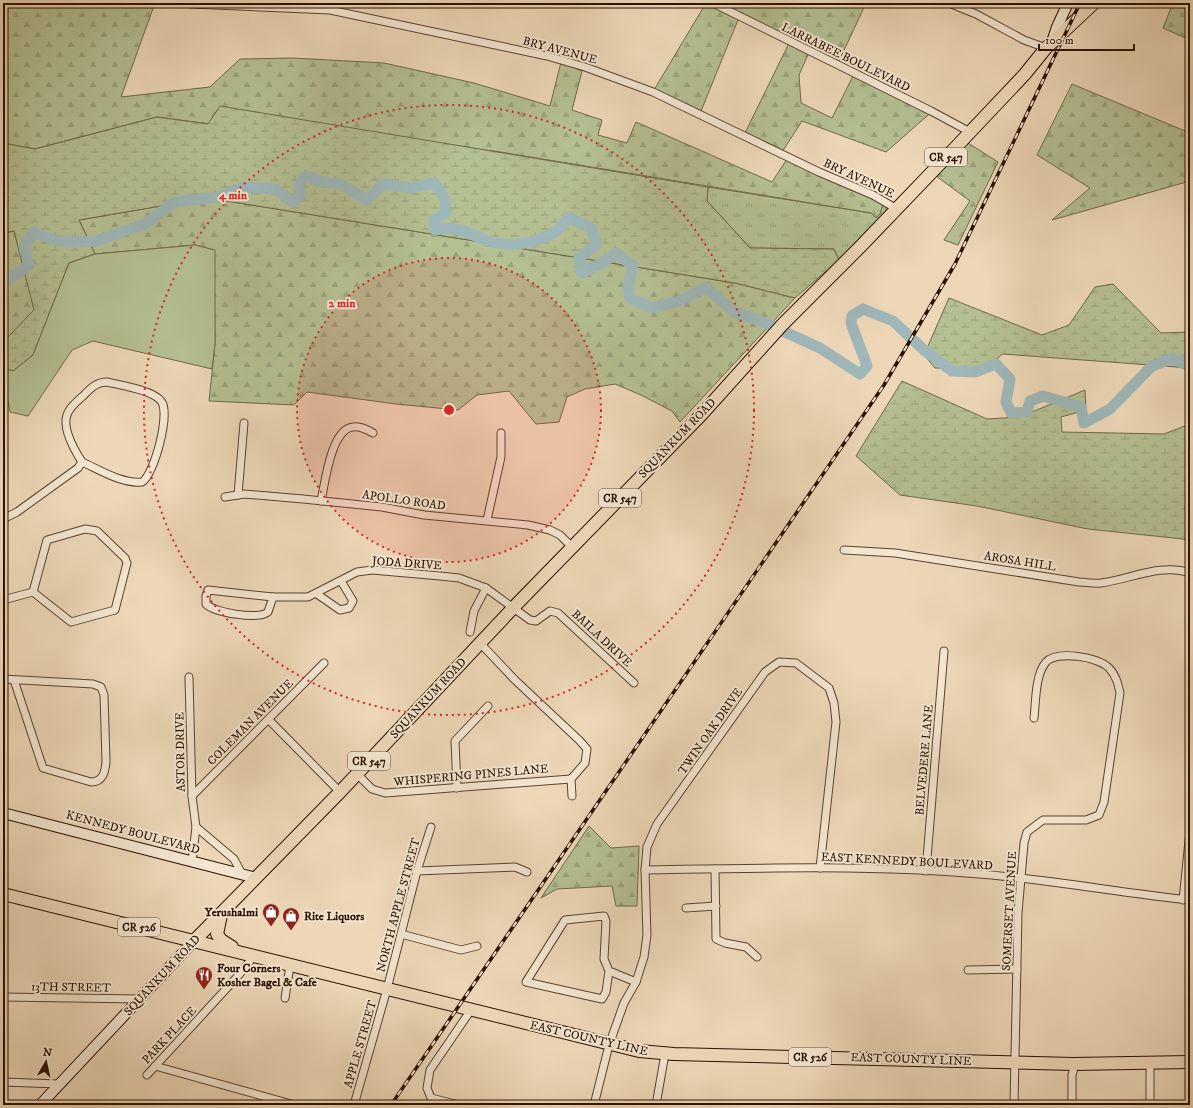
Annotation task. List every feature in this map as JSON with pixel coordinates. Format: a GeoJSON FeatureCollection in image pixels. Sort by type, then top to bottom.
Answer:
{"type":"FeatureCollection","features":[{"type":"Feature","properties":{"kind":"main road","name":"CR 547"},"geometry":{"type":"LineString","coordinates":[[897,209],[1025,74],[1049,45],[1094,3]]}},
{"type":"Feature","properties":{"kind":"main road","name":"SQUANKUM ROAD"},"geometry":{"type":"LineString","coordinates":[[194,941],[340,792],[572,547],[702,414],[782,325],[897,209]]}},
{"type":"Feature","properties":{"kind":"main road","name":"EAST COUNTY LINE"},"geometry":{"type":"LineString","coordinates":[[3,894],[609,1045],[639,1051],[665,1054],[1015,1062],[1072,1068],[1190,1062]]}},
{"type":"Feature","properties":{"kind":"main road"},"geometry":{"type":"LineString","coordinates":[[221,913],[217,935],[221,940],[230,944],[236,951]]}},
{"type":"Feature","properties":{"kind":"street"},"geometry":{"type":"LineString","coordinates":[[949,3],[976,14],[1024,40],[1049,45],[1068,3]]}},
{"type":"Feature","properties":{"kind":"street","name":"BRY AVENUE"},"geometry":{"type":"LineString","coordinates":[[191,4],[330,6],[547,56],[585,67],[653,92],[819,172],[873,195],[897,209]]}},
{"type":"Feature","properties":{"kind":"street","name":"LARRABEE BOULEVARD"},"geometry":{"type":"LineString","coordinates":[[716,4],[931,110],[970,132]]}},
{"type":"Feature","properties":{"kind":"street"},"geometry":{"type":"LineString","coordinates":[[102,382],[124,386],[150,394],[162,402],[164,408],[163,426],[155,458],[145,480],[134,483],[82,462],[65,423],[67,415],[74,404],[93,386],[102,382]]}},
{"type":"Feature","properties":{"kind":"street"},"geometry":{"type":"LineString","coordinates":[[238,495],[244,423]]}},
{"type":"Feature","properties":{"kind":"street"},"geometry":{"type":"LineString","coordinates":[[321,501],[334,447],[342,431],[351,427],[361,427],[373,433]]}},
{"type":"Feature","properties":{"kind":"street"},"geometry":{"type":"LineString","coordinates":[[487,520],[501,457],[501,433]]}},
{"type":"Feature","properties":{"kind":"street"},"geometry":{"type":"LineString","coordinates":[[3,520],[17,512],[66,477],[78,468],[82,462]]}},
{"type":"Feature","properties":{"kind":"street","name":"APOLLO ROAD"},"geometry":{"type":"LineString","coordinates":[[226,497],[238,495],[321,501],[382,507],[424,515],[528,525],[550,530],[560,535],[572,547]]}},
{"type":"Feature","properties":{"kind":"street"},"geometry":{"type":"LineString","coordinates":[[85,529],[97,531],[125,558],[127,562],[115,610],[71,622],[33,592],[46,544],[52,538],[85,529]]}},
{"type":"Feature","properties":{"kind":"street","name":"AROSA HILL"},"geometry":{"type":"LineString","coordinates":[[844,550],[895,553],[1080,582],[1100,583],[1155,571],[1180,570],[1190,573]]}},
{"type":"Feature","properties":{"kind":"street","name":"JODA DRIVE"},"geometry":{"type":"LineString","coordinates":[[273,598],[268,612],[260,616],[218,611],[206,604],[208,590],[273,598],[308,597],[317,594],[357,572],[372,570],[459,578],[486,588],[514,608]]}},
{"type":"Feature","properties":{"kind":"street"},"geometry":{"type":"LineString","coordinates":[[317,594],[340,610],[349,608],[353,601],[352,597],[341,581]]}},
{"type":"Feature","properties":{"kind":"street"},"geometry":{"type":"LineString","coordinates":[[470,632],[474,611],[486,588]]}},
{"type":"Feature","properties":{"kind":"street"},"geometry":{"type":"LineString","coordinates":[[3,600],[33,592]]}},
{"type":"Feature","properties":{"kind":"street","name":"BAILA DRIVE"},"geometry":{"type":"LineString","coordinates":[[514,608],[533,621],[550,612],[558,613],[634,683]]}},
{"type":"Feature","properties":{"kind":"street"},"geometry":{"type":"LineString","coordinates":[[480,644],[514,680],[587,749],[585,763],[571,778],[572,796]]}},
{"type":"Feature","properties":{"kind":"street","name":"BELVEDERE LANE"},"geometry":{"type":"LineString","coordinates":[[926,871],[944,651]]}},
{"type":"Feature","properties":{"kind":"street","name":"SOMERSET AVENUE"},"geometry":{"type":"LineString","coordinates":[[1014,1105],[1018,913],[1024,843],[1027,832],[1043,820],[1086,820],[1099,815],[1104,802],[1120,693],[1116,679],[1108,667],[1091,659],[1061,654],[1047,661],[1040,672],[1034,718]]}},
{"type":"Feature","properties":{"kind":"street","name":"TWIN OAK DRIVE"},"geometry":{"type":"LineString","coordinates":[[594,1105],[609,1045],[624,1003],[636,982],[644,957],[647,935],[645,870],[647,847],[657,824],[765,672],[779,662],[796,663],[829,688],[834,703],[836,722],[820,868]]}},
{"type":"Feature","properties":{"kind":"street","name":"COLEMAN AVENUE"},"geometry":{"type":"LineString","coordinates":[[192,796],[324,663]]}},
{"type":"Feature","properties":{"kind":"street","name":"ASTOR DRIVE"},"geometry":{"type":"LineString","coordinates":[[189,677],[192,796],[196,827],[192,862]]}},
{"type":"Feature","properties":{"kind":"street"},"geometry":{"type":"LineString","coordinates":[[3,679],[93,684],[101,687],[104,695],[106,762],[105,772],[102,778],[95,782],[91,782],[43,768],[14,680]]}},
{"type":"Feature","properties":{"kind":"street"},"geometry":{"type":"LineString","coordinates":[[457,788],[455,741],[488,706]]}},
{"type":"Feature","properties":{"kind":"street"},"geometry":{"type":"LineString","coordinates":[[269,720],[340,792]]}},
{"type":"Feature","properties":{"kind":"street","name":"WHISPERING PINES LANE"},"geometry":{"type":"LineString","coordinates":[[357,774],[372,789],[385,794],[571,778]]}},
{"type":"Feature","properties":{"kind":"street","name":"KENNEDY BOULEVARD"},"geometry":{"type":"LineString","coordinates":[[3,812],[256,878]]}},
{"type":"Feature","properties":{"kind":"street"},"geometry":{"type":"LineString","coordinates":[[196,827],[234,859],[242,874]]}},
{"type":"Feature","properties":{"kind":"street","name":"NORTH APPLE STREET"},"geometry":{"type":"LineString","coordinates":[[387,989],[417,871],[430,827]]}},
{"type":"Feature","properties":{"kind":"street"},"geometry":{"type":"LineString","coordinates":[[1186,900],[1190,831]]}},
{"type":"Feature","properties":{"kind":"street"},"geometry":{"type":"LineString","coordinates":[[417,871],[515,867],[527,872]]}},
{"type":"Feature","properties":{"kind":"street","name":"EAST KENNEDY BOULEVARD"},"geometry":{"type":"LineString","coordinates":[[645,870],[820,868],[926,871],[1021,878],[1186,900]]}},
{"type":"Feature","properties":{"kind":"street"},"geometry":{"type":"LineString","coordinates":[[715,869],[716,939],[725,943],[746,947],[757,957]]}},
{"type":"Feature","properties":{"kind":"street"},"geometry":{"type":"LineString","coordinates":[[686,908],[716,906]]}},
{"type":"Feature","properties":{"kind":"street"},"geometry":{"type":"LineString","coordinates":[[609,971],[606,992],[602,999],[526,982],[565,920],[604,916],[606,922],[604,959],[609,971],[636,982]]}},
{"type":"Feature","properties":{"kind":"street"},"geometry":{"type":"LineString","coordinates":[[401,934],[462,950],[477,946]]}},
{"type":"Feature","properties":{"kind":"street","name":"SQUANKUM ROAD"},"geometry":{"type":"LineString","coordinates":[[40,1105],[194,941]]}},
{"type":"Feature","properties":{"kind":"street","name":"PARK PLACE"},"geometry":{"type":"LineString","coordinates":[[147,1075],[238,976],[254,956]]}},
{"type":"Feature","properties":{"kind":"street"},"geometry":{"type":"LineString","coordinates":[[285,998],[290,966]]}},
{"type":"Feature","properties":{"kind":"street"},"geometry":{"type":"LineString","coordinates":[[968,970],[1017,970]]}},
{"type":"Feature","properties":{"kind":"street","name":"APPLE STREET"},"geometry":{"type":"LineString","coordinates":[[354,1105],[387,989]]}},
{"type":"Feature","properties":{"kind":"street","name":"13TH STREET"},"geometry":{"type":"LineString","coordinates":[[3,997],[140,999]]}},
{"type":"Feature","properties":{"kind":"street"},"geometry":{"type":"LineString","coordinates":[[436,1105],[431,1098],[427,1085],[430,1070],[471,1010]]}},
{"type":"Feature","properties":{"kind":"street"},"geometry":{"type":"LineString","coordinates":[[656,1105],[665,1054]]}},
{"type":"Feature","properties":{"kind":"street"},"geometry":{"type":"LineString","coordinates":[[1150,1063],[1150,1105]]}},
{"type":"Feature","properties":{"kind":"street"},"geometry":{"type":"LineString","coordinates":[[155,1066],[295,1105]]}},
{"type":"Feature","properties":{"kind":"street"},"geometry":{"type":"LineString","coordinates":[[1072,1068],[1072,1105]]}},
{"type":"Feature","properties":{"kind":"street"},"geometry":{"type":"LineString","coordinates":[[3,1082],[59,1084]]}},
{"type":"Feature","properties":{"kind":"street"},"geometry":{"type":"LineString","coordinates":[[431,1098],[459,1105]]}},
{"type":"Feature","properties":{"kind":"green space"},"geometry":{"type":"Polygon","coordinates":[[[3,3],[155,3],[121,97],[210,87],[240,59],[293,58],[384,63],[474,83],[550,106],[561,62],[582,71],[572,110],[602,120],[598,135],[627,143],[636,122],[772,182],[787,159],[871,197],[883,205],[880,214],[876,218],[871,213],[494,151],[209,124],[157,117],[35,149],[3,143],[3,3]]]}},
{"type":"Feature","properties":{"kind":"green space"},"geometry":{"type":"Polygon","coordinates":[[[706,3],[866,3],[839,61],[811,48],[799,75],[801,103],[832,118],[855,72],[935,109],[886,152],[802,121],[782,152],[744,135],[791,39],[740,15],[701,111],[654,90],[706,3]]]}},
{"type":"Feature","properties":{"kind":"green space"},"geometry":{"type":"Polygon","coordinates":[[[1173,3],[1190,3],[1190,40],[1163,28],[1173,3]]]}},
{"type":"Feature","properties":{"kind":"green space"},"geometry":{"type":"Polygon","coordinates":[[[1072,84],[1190,133],[1190,181],[1052,220],[1090,188],[1037,155],[1072,84]]]}},
{"type":"Feature","properties":{"kind":"green space"},"geometry":{"type":"Polygon","coordinates":[[[220,106],[708,187],[707,201],[750,248],[834,249],[839,260],[795,298],[735,283],[208,198],[79,220],[95,254],[69,263],[33,355],[13,371],[3,368],[3,342],[34,310],[14,231],[3,233],[3,143],[35,149],[157,117],[208,124],[220,106]]]}},
{"type":"Feature","properties":{"kind":"green space"},"geometry":{"type":"Polygon","coordinates":[[[968,143],[998,162],[958,245],[944,240],[970,201],[936,176],[968,143]]]}},
{"type":"Feature","properties":{"kind":"green space"},"geometry":{"type":"Polygon","coordinates":[[[708,187],[871,213],[876,218],[880,214],[883,205],[886,207],[886,213],[839,260],[834,249],[750,248],[707,201],[708,187]]]}},
{"type":"Feature","properties":{"kind":"green space"},"geometry":{"type":"Polygon","coordinates":[[[208,198],[735,283],[795,298],[680,422],[672,411],[615,384],[585,389],[567,397],[559,422],[536,424],[509,391],[477,395],[458,410],[396,404],[307,392],[294,405],[209,401],[215,344],[214,250],[195,245],[95,254],[79,220],[208,198]]]}},
{"type":"Feature","properties":{"kind":"green space"},"geometry":{"type":"Polygon","coordinates":[[[14,231],[35,310],[3,342],[3,233],[14,231]]]}},
{"type":"Feature","properties":{"kind":"green space"},"geometry":{"type":"Polygon","coordinates":[[[195,245],[215,250],[215,344],[212,369],[93,341],[72,350],[28,416],[10,412],[6,391],[3,391],[3,368],[13,371],[33,355],[69,263],[95,254],[195,245]]]}},
{"type":"Feature","properties":{"kind":"green space"},"geometry":{"type":"Polygon","coordinates":[[[1113,284],[1161,333],[1190,332],[1190,368],[1002,354],[988,369],[935,368],[924,355],[949,298],[1042,335],[1069,325],[1095,287],[1113,284]]]}},
{"type":"Feature","properties":{"kind":"green space"},"geometry":{"type":"Polygon","coordinates":[[[902,381],[987,419],[1020,417],[1085,390],[1086,410],[1061,417],[1062,432],[1164,434],[1190,424],[1190,542],[1183,539],[1088,529],[977,506],[900,495],[856,456],[902,381]]]}},
{"type":"Feature","properties":{"kind":"green space"},"geometry":{"type":"Polygon","coordinates":[[[589,826],[611,848],[639,846],[637,906],[616,906],[612,886],[557,889],[541,898],[589,826]]]}},
{"type":"Feature","properties":{"kind":"waterway"},"geometry":{"type":"LineString","coordinates":[[3,283],[29,265],[24,247],[34,232],[54,240],[72,242],[97,241],[145,224],[175,202],[219,197],[243,187],[276,189],[293,202],[301,194],[299,184],[306,176],[319,181],[341,184],[367,200],[383,184],[412,188],[434,183],[445,198],[446,212],[434,220],[435,230],[448,228],[468,233],[489,241],[517,244],[536,241],[554,233],[569,217],[591,228],[597,244],[579,258],[581,273],[602,263],[616,253],[633,266],[628,286],[630,298],[652,308],[680,301],[706,287],[734,312],[761,321],[820,348],[860,374],[867,366],[851,323],[852,316],[863,309],[893,321],[924,350],[952,371],[976,372],[996,364],[1010,379],[1006,402],[1011,413],[1027,412],[1030,401],[1043,396],[1081,407],[1084,423],[1110,409],[1152,366],[1173,358],[1184,364],[1190,357]]}},
{"type":"Feature","properties":{"kind":"railway"},"geometry":{"type":"LineString","coordinates":[[391,1105],[884,385],[955,264],[1080,3]]}},
{"type":"Feature","properties":{"kind":"place","name":"Yerushalmi"},"geometry":{"type":"Point","coordinates":[271,927]}},
{"type":"Feature","properties":{"kind":"place","name":"Rite Liquors"},"geometry":{"type":"Point","coordinates":[291,931]}},
{"type":"Feature","properties":{"kind":"place","name":"Four Corners Kosher Bagel & Cafe"},"geometry":{"type":"Point","coordinates":[204,990]}}]}
